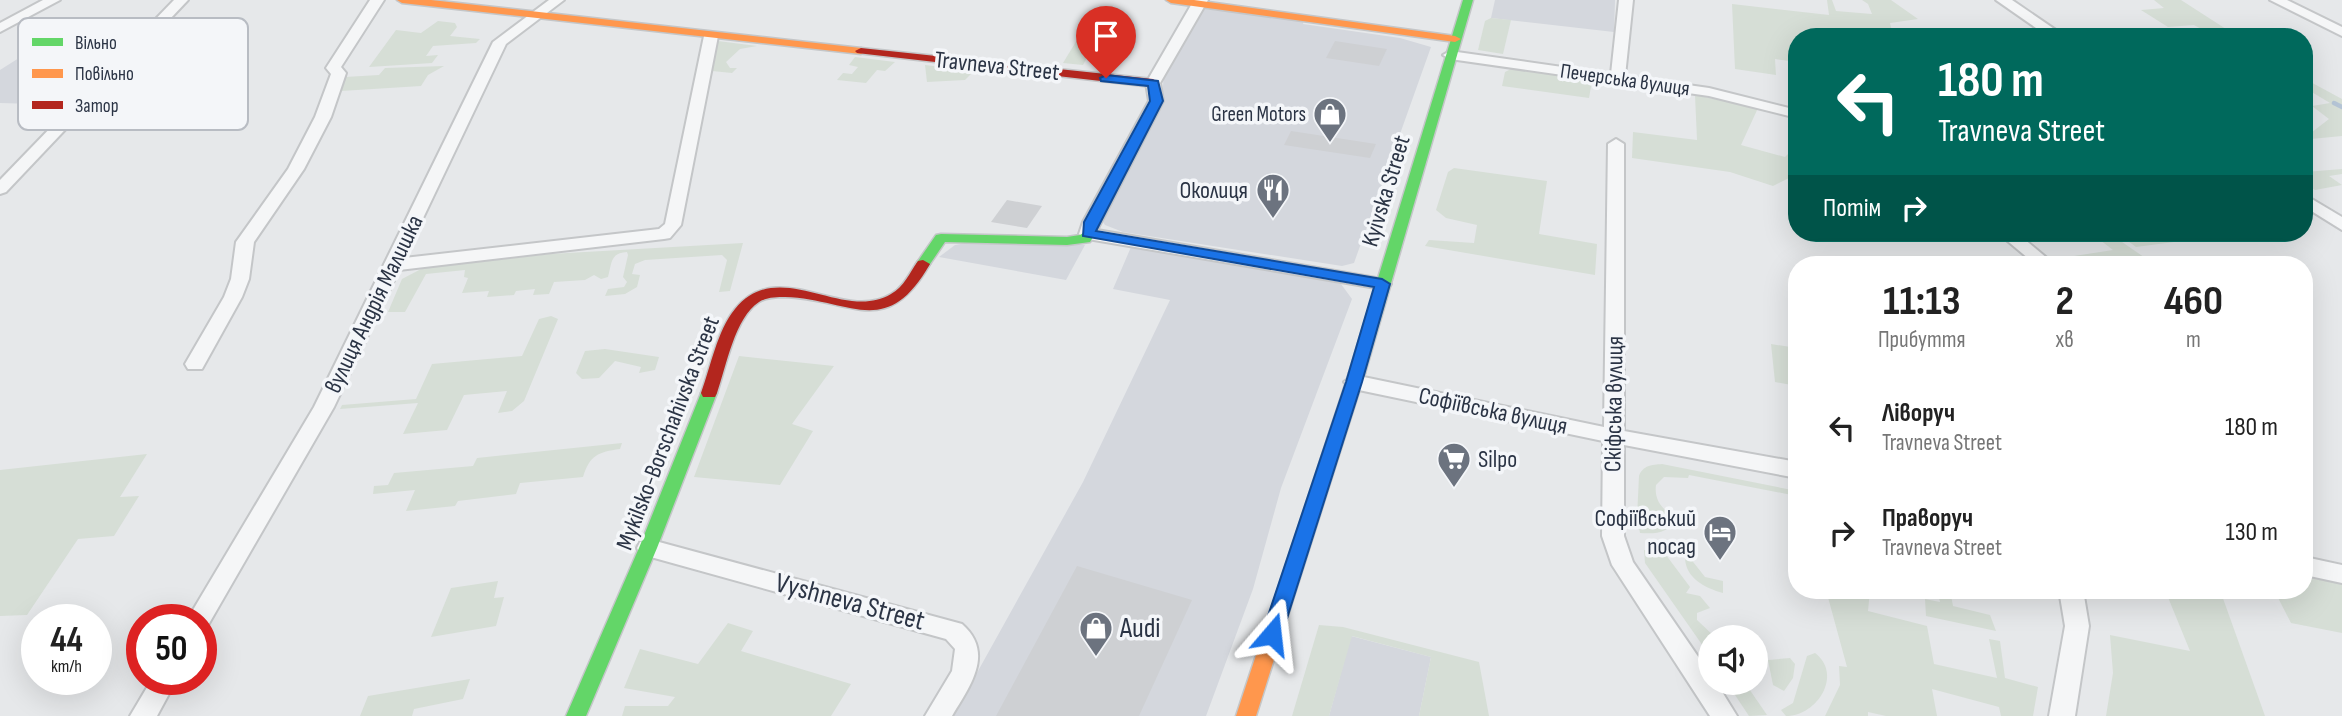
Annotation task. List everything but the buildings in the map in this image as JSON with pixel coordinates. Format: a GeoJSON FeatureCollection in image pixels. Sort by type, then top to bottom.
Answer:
{"type":"FeatureCollection","features":[{"type":"Feature","properties":{"kind":"street"},"geometry":{"type":"LineString","coordinates":[[19,18],[53,0]]}},
{"type":"Feature","properties":{"kind":"street"},"geometry":{"type":"LineString","coordinates":[[164,18],[181,0]]}},
{"type":"Feature","properties":{"kind":"street"},"geometry":{"type":"LineString","coordinates":[[195,364],[233,297],[240,279],[246,242],[296,169],[323,117],[339,73],[333,68],[335,64],[377,0]]}},
{"type":"Feature","properties":{"kind":"street","name":"Travneva Street"},"geometry":{"type":"LineString","coordinates":[[402,0],[1153,83]]}},
{"type":"Feature","properties":{"kind":"street","name":"вулиця Андрія Малишка"},"geometry":{"type":"LineString","coordinates":[[208,604],[324,407],[500,42],[557,0]]}},
{"type":"Feature","properties":{"kind":"street"},"geometry":{"type":"LineString","coordinates":[[1171,0],[1200,1],[1455,39]]}},
{"type":"Feature","properties":{"kind":"street","name":"Kyivska Street"},"geometry":{"type":"LineString","coordinates":[[1246,716],[1354,382],[1468,0]]}},
{"type":"Feature","properties":{"kind":"street"},"geometry":{"type":"LineString","coordinates":[[1618,78],[1626,0]]}},
{"type":"Feature","properties":{"kind":"street"},"geometry":{"type":"LineString","coordinates":[[2004,0],[2046,28]]}},
{"type":"Feature","properties":{"kind":"street"},"geometry":{"type":"LineString","coordinates":[[2277,0],[2342,32]]}},
{"type":"Feature","properties":{"kind":"street"},"geometry":{"type":"LineString","coordinates":[[1200,1],[1153,83],[1156,101],[1091,222],[1088,233],[1382,284]]}},
{"type":"Feature","properties":{"kind":"street"},"geometry":{"type":"LineString","coordinates":[[0,28],[18,18]]}},
{"type":"Feature","properties":{"kind":"street"},"geometry":{"type":"LineString","coordinates":[[393,265],[664,234],[673,225],[711,36]]}},
{"type":"Feature","properties":{"kind":"street","name":"Печерська вулиця"},"geometry":{"type":"LineString","coordinates":[[1450,55],[1709,92],[1788,112]]}},
{"type":"Feature","properties":{"kind":"street"},"geometry":{"type":"LineString","coordinates":[[0,189],[57,130]]}},
{"type":"Feature","properties":{"kind":"street","name":"Скіфська вулиця"},"geometry":{"type":"LineString","coordinates":[[1616,144],[1617,309],[1612,436],[1613,536],[1623,565],[1724,716]]}},
{"type":"Feature","properties":{"kind":"street"},"geometry":{"type":"LineString","coordinates":[[2313,205],[2342,225]]}},
{"type":"Feature","properties":{"kind":"street","name":"Mykilsko-Borschahivska Street"},"geometry":{"type":"LineString","coordinates":[[576,716],[648,548],[741,311],[749,301],[764,293],[783,290],[867,307],[881,305],[896,298],[941,238],[1067,241],[1085,239],[1088,233]]}},
{"type":"Feature","properties":{"kind":"street"},"geometry":{"type":"LineString","coordinates":[[2018,242],[2035,256]]}},
{"type":"Feature","properties":{"kind":"street","name":"Софіївська вулиця"},"geometry":{"type":"LineString","coordinates":[[1354,382],[1612,436],[1788,468]]}},
{"type":"Feature","properties":{"kind":"street","name":"Vyshneva Street"},"geometry":{"type":"LineString","coordinates":[[648,548],[954,631],[966,638],[971,650],[966,667],[938,716]]}},
{"type":"Feature","properties":{"kind":"street"},"geometry":{"type":"LineString","coordinates":[[2313,568],[2342,574]]}},
{"type":"Feature","properties":{"kind":"street"},"geometry":{"type":"LineString","coordinates":[[2062,716],[2077,626],[2072,599]]}},
{"type":"Feature","properties":{"kind":"street"},"geometry":{"type":"LineString","coordinates":[[143,716],[155,695]]}},
{"type":"Feature","properties":{"kind":"shaded area"},"geometry":{"type":"Polygon","coordinates":[[[1495,0],[1615,0],[1614,32],[1491,18],[1495,0]]]}},
{"type":"Feature","properties":{"kind":"shaded area"},"geometry":{"type":"Polygon","coordinates":[[[1827,0],[1832,0],[1836,11],[1872,14],[1868,4],[1862,0],[1891,0],[1918,19],[1890,23],[1891,28],[1788,28],[1788,61],[1775,59],[1776,75],[1735,69],[1732,4],[1829,15],[1827,0]]]}},
{"type":"Feature","properties":{"kind":"shaded area"},"geometry":{"type":"Polygon","coordinates":[[[2154,0],[2181,0],[2224,28],[2200,28],[2194,25],[2168,27],[2141,10],[2164,8],[2154,0]]]}},
{"type":"Feature","properties":{"kind":"shaded area"},"geometry":{"type":"Polygon","coordinates":[[[1204,9],[1304,20],[1303,24],[1400,38],[1431,47],[1354,263],[1342,266],[1123,232],[1105,225],[1101,219],[1162,103],[1164,70],[1204,9]]]}},
{"type":"Feature","properties":{"kind":"shaded area"},"geometry":{"type":"Polygon","coordinates":[[[1491,18],[1511,20],[1503,54],[1478,50],[1485,21],[1491,18]]]}},
{"type":"Feature","properties":{"kind":"shaded area"},"geometry":{"type":"Polygon","coordinates":[[[438,21],[455,23],[457,27],[450,36],[480,39],[476,43],[433,46],[426,56],[438,55],[432,63],[369,67],[396,30],[421,33],[438,21]]]}},
{"type":"Feature","properties":{"kind":"shaded area"},"geometry":{"type":"Polygon","coordinates":[[[1083,30],[1100,34],[1083,65],[1063,63],[1083,30]]]}},
{"type":"Feature","properties":{"kind":"shaded area"},"geometry":{"type":"Polygon","coordinates":[[[718,41],[757,46],[740,49],[726,62],[730,68],[737,68],[732,73],[712,71],[718,41]]]}},
{"type":"Feature","properties":{"kind":"shaded area"},"geometry":{"type":"Polygon","coordinates":[[[855,57],[895,62],[885,71],[877,70],[866,83],[837,80],[843,73],[852,74],[858,67],[849,65],[855,57]]]}},
{"type":"Feature","properties":{"kind":"shaded area"},"geometry":{"type":"Polygon","coordinates":[[[18,59],[18,104],[0,103],[0,70],[18,59]]]}},
{"type":"Feature","properties":{"kind":"shaded area"},"geometry":{"type":"Polygon","coordinates":[[[925,65],[974,71],[965,80],[927,82],[925,65]]]}},
{"type":"Feature","properties":{"kind":"shaded area"},"geometry":{"type":"Polygon","coordinates":[[[444,66],[428,75],[421,86],[341,91],[345,77],[379,75],[385,68],[444,66]]]}},
{"type":"Feature","properties":{"kind":"shaded area"},"geometry":{"type":"Polygon","coordinates":[[[1515,67],[1614,82],[1616,86],[1592,81],[1589,98],[1502,86],[1505,72],[1515,67]]]}},
{"type":"Feature","properties":{"kind":"shaded area"},"geometry":{"type":"Polygon","coordinates":[[[2313,83],[2342,99],[2342,136],[2313,139],[2313,131],[2329,119],[2313,106],[2330,103],[2313,93],[2313,83]]]}},
{"type":"Feature","properties":{"kind":"shaded area"},"geometry":{"type":"Polygon","coordinates":[[[1695,95],[1758,108],[1741,145],[1785,157],[1788,154],[1788,178],[1773,186],[1730,172],[1632,158],[1633,132],[1697,140],[1695,95]]]}},
{"type":"Feature","properties":{"kind":"shaded area"},"geometry":{"type":"Polygon","coordinates":[[[1454,168],[1547,181],[1539,234],[1597,244],[1595,275],[1425,246],[1429,240],[1474,243],[1477,225],[1446,218],[1436,210],[1448,172],[1454,168]]]}},
{"type":"Feature","properties":{"kind":"shaded area"},"geometry":{"type":"Polygon","coordinates":[[[2342,169],[2342,174],[2329,176],[2342,185],[2315,190],[2313,171],[2342,169]]]}},
{"type":"Feature","properties":{"kind":"shaded area"},"geometry":{"type":"Polygon","coordinates":[[[972,242],[1085,245],[1066,280],[939,257],[955,245],[972,242]]]}},
{"type":"Feature","properties":{"kind":"shaded area"},"geometry":{"type":"Polygon","coordinates":[[[2103,242],[2122,242],[2142,256],[2074,256],[2113,250],[2103,242]]]}},
{"type":"Feature","properties":{"kind":"shaded area"},"geometry":{"type":"Polygon","coordinates":[[[2129,242],[2174,242],[2136,247],[2129,242]]]}},
{"type":"Feature","properties":{"kind":"shaded area"},"geometry":{"type":"Polygon","coordinates":[[[743,243],[730,291],[719,292],[727,260],[722,255],[645,260],[635,264],[632,274],[640,275],[637,287],[625,294],[605,296],[608,289],[624,287],[627,282],[623,277],[627,252],[617,254],[611,263],[608,277],[601,279],[594,275],[585,280],[554,282],[549,294],[533,295],[535,289],[516,291],[514,295],[487,297],[489,291],[462,293],[468,278],[464,277],[465,270],[426,274],[405,312],[388,312],[402,279],[423,268],[550,254],[743,243]]]}},
{"type":"Feature","properties":{"kind":"shaded area"},"geometry":{"type":"Polygon","coordinates":[[[1131,247],[1221,259],[1341,284],[1352,299],[1281,488],[1253,589],[1206,716],[953,716],[1083,482],[1170,300],[1113,289],[1131,247]]]}},
{"type":"Feature","properties":{"kind":"shaded area"},"geometry":{"type":"Polygon","coordinates":[[[551,316],[558,319],[524,401],[512,411],[498,413],[507,391],[464,395],[447,430],[403,434],[418,403],[340,409],[342,405],[416,399],[432,364],[522,356],[539,319],[551,316]]]}},
{"type":"Feature","properties":{"kind":"shaded area"},"geometry":{"type":"Polygon","coordinates":[[[1771,344],[1788,347],[1788,384],[1775,382],[1771,344]]]}},
{"type":"Feature","properties":{"kind":"shaded area"},"geometry":{"type":"Polygon","coordinates":[[[605,349],[659,357],[655,370],[639,373],[641,367],[615,361],[599,378],[582,379],[576,373],[585,351],[605,349]]]}},
{"type":"Feature","properties":{"kind":"shaded area"},"geometry":{"type":"Polygon","coordinates":[[[739,356],[834,366],[792,424],[813,431],[780,485],[694,477],[739,356]]]}},
{"type":"Feature","properties":{"kind":"shaded area"},"geometry":{"type":"Polygon","coordinates":[[[622,443],[620,449],[600,453],[592,459],[583,477],[520,483],[516,494],[458,501],[455,506],[406,511],[415,490],[373,494],[374,486],[388,485],[394,473],[473,466],[477,458],[622,443]]]}},
{"type":"Feature","properties":{"kind":"shaded area"},"geometry":{"type":"Polygon","coordinates":[[[147,454],[120,497],[139,496],[114,536],[78,539],[34,604],[21,604],[21,615],[0,616],[0,470],[147,454]]]}},
{"type":"Feature","properties":{"kind":"shaded area"},"geometry":{"type":"Polygon","coordinates":[[[1662,464],[1788,489],[1788,494],[1689,475],[1688,478],[1664,477],[1656,485],[1656,495],[1663,507],[1675,517],[1673,523],[1661,532],[1640,533],[1637,518],[1639,476],[1651,465],[1662,464]]]}},
{"type":"Feature","properties":{"kind":"shaded area"},"geometry":{"type":"Polygon","coordinates":[[[1644,550],[1666,555],[1690,587],[1686,593],[1700,596],[1710,608],[1697,613],[1697,620],[1702,625],[1698,625],[1698,639],[1645,563],[1644,550]]]}},
{"type":"Feature","properties":{"kind":"shaded area"},"geometry":{"type":"Polygon","coordinates":[[[1685,557],[1690,558],[1705,577],[1723,581],[1723,593],[1697,581],[1688,571],[1685,557]]]}},
{"type":"Feature","properties":{"kind":"shaded area"},"geometry":{"type":"Polygon","coordinates":[[[2313,579],[2342,584],[2342,633],[2291,623],[2279,599],[2313,599],[2313,579]]]}},
{"type":"Feature","properties":{"kind":"shaded area"},"geometry":{"type":"Polygon","coordinates":[[[498,581],[494,598],[504,597],[496,626],[431,637],[451,588],[498,581]]]}},
{"type":"Feature","properties":{"kind":"shaded area"},"geometry":{"type":"Polygon","coordinates":[[[1828,599],[1869,599],[1868,611],[1927,626],[1934,664],[1997,678],[1989,639],[2000,641],[2005,678],[2038,687],[2033,716],[2001,716],[1999,707],[1932,689],[1937,716],[1886,716],[1868,712],[1868,716],[1825,716],[1840,685],[1839,666],[1847,667],[1828,599]]]}},
{"type":"Feature","properties":{"kind":"shaded area"},"geometry":{"type":"Polygon","coordinates":[[[1925,599],[1940,602],[1939,599],[1952,599],[1953,606],[1990,615],[1996,631],[1926,616],[1925,599]]]}},
{"type":"Feature","properties":{"kind":"shaded area"},"geometry":{"type":"Polygon","coordinates":[[[2169,599],[2223,599],[2265,716],[2106,716],[2113,673],[2110,635],[2190,651],[2169,599]]]}},
{"type":"Feature","properties":{"kind":"shaded area"},"geometry":{"type":"Polygon","coordinates":[[[728,623],[753,631],[741,651],[851,684],[831,716],[622,716],[625,706],[668,706],[675,697],[624,688],[640,649],[698,664],[728,623]]]}},
{"type":"Feature","properties":{"kind":"shaded area"},"geometry":{"type":"Polygon","coordinates":[[[1319,625],[1343,627],[1479,662],[1489,716],[1419,716],[1431,657],[1352,636],[1329,716],[1292,716],[1319,625]]]}},
{"type":"Feature","properties":{"kind":"shaded area"},"geometry":{"type":"Polygon","coordinates":[[[1351,636],[1431,657],[1419,716],[1329,716],[1351,636]]]}},
{"type":"Feature","properties":{"kind":"shaded area"},"geometry":{"type":"Polygon","coordinates":[[[1815,653],[1827,672],[1823,692],[1817,702],[1808,709],[1786,716],[1781,710],[1793,703],[1807,656],[1815,653]]]}},
{"type":"Feature","properties":{"kind":"shaded area"},"geometry":{"type":"Polygon","coordinates":[[[1790,658],[1795,664],[1793,678],[1784,691],[1773,685],[1768,660],[1790,658]]]}},
{"type":"Feature","properties":{"kind":"shaded area"},"geometry":{"type":"Polygon","coordinates":[[[470,679],[463,699],[414,709],[412,716],[360,716],[368,696],[470,679]]]}},
{"type":"Feature","properties":{"kind":"shaded area"},"geometry":{"type":"Polygon","coordinates":[[[1735,695],[1753,695],[1767,715],[1749,716],[1735,695]]]}},
{"type":"Feature","properties":{"kind":"waterway"},"geometry":{"type":"LineString","coordinates":[[2334,103],[2342,107]]}},
{"type":"Feature","properties":{"kind":"traffic: fast"},"geometry":{"type":"LineString","coordinates":[[1357,373],[1468,0]]}},
{"type":"Feature","properties":{"kind":"traffic: fast"},"geometry":{"type":"LineString","coordinates":[[923,264],[941,238],[1067,241],[1085,239],[1088,234]]}},
{"type":"Feature","properties":{"kind":"traffic: fast"},"geometry":{"type":"LineString","coordinates":[[576,716],[648,548],[709,393]]}},
{"type":"Feature","properties":{"kind":"traffic: slow"},"geometry":{"type":"LineString","coordinates":[[402,0],[861,51]]}},
{"type":"Feature","properties":{"kind":"traffic: slow"},"geometry":{"type":"LineString","coordinates":[[1171,0],[1455,39]]}},
{"type":"Feature","properties":{"kind":"traffic: slow"},"geometry":{"type":"LineString","coordinates":[[1246,716],[1357,373]]}},
{"type":"Feature","properties":{"kind":"traffic: jam"},"geometry":{"type":"LineString","coordinates":[[861,51],[1153,83]]}},
{"type":"Feature","properties":{"kind":"traffic: jam"},"geometry":{"type":"LineString","coordinates":[[709,393],[735,322],[754,298],[772,292],[792,293],[858,306],[878,305],[900,295],[923,264]]}},
{"type":"Feature","properties":{"kind":"place","name":"Green Motors"},"geometry":{"type":"Point","coordinates":[1330,144]}},
{"type":"Feature","properties":{"kind":"place","name":"Околиця"},"geometry":{"type":"Point","coordinates":[1273,220]}},
{"type":"Feature","properties":{"kind":"place","name":"Silpo"},"geometry":{"type":"Point","coordinates":[1454,489]}},
{"type":"Feature","properties":{"kind":"place","name":"Софіївський посад"},"geometry":{"type":"Point","coordinates":[1720,562]}},
{"type":"Feature","properties":{"kind":"place","name":"Audi"},"geometry":{"type":"Point","coordinates":[1096,658]}},
{"type":"Feature","properties":{"kind":"route"},"geometry":{"type":"LineString","coordinates":[[1106,78],[1153,83],[1157,92],[1156,101],[1091,222],[1088,233],[1382,284],[1354,382],[1272,634]]}}]}
